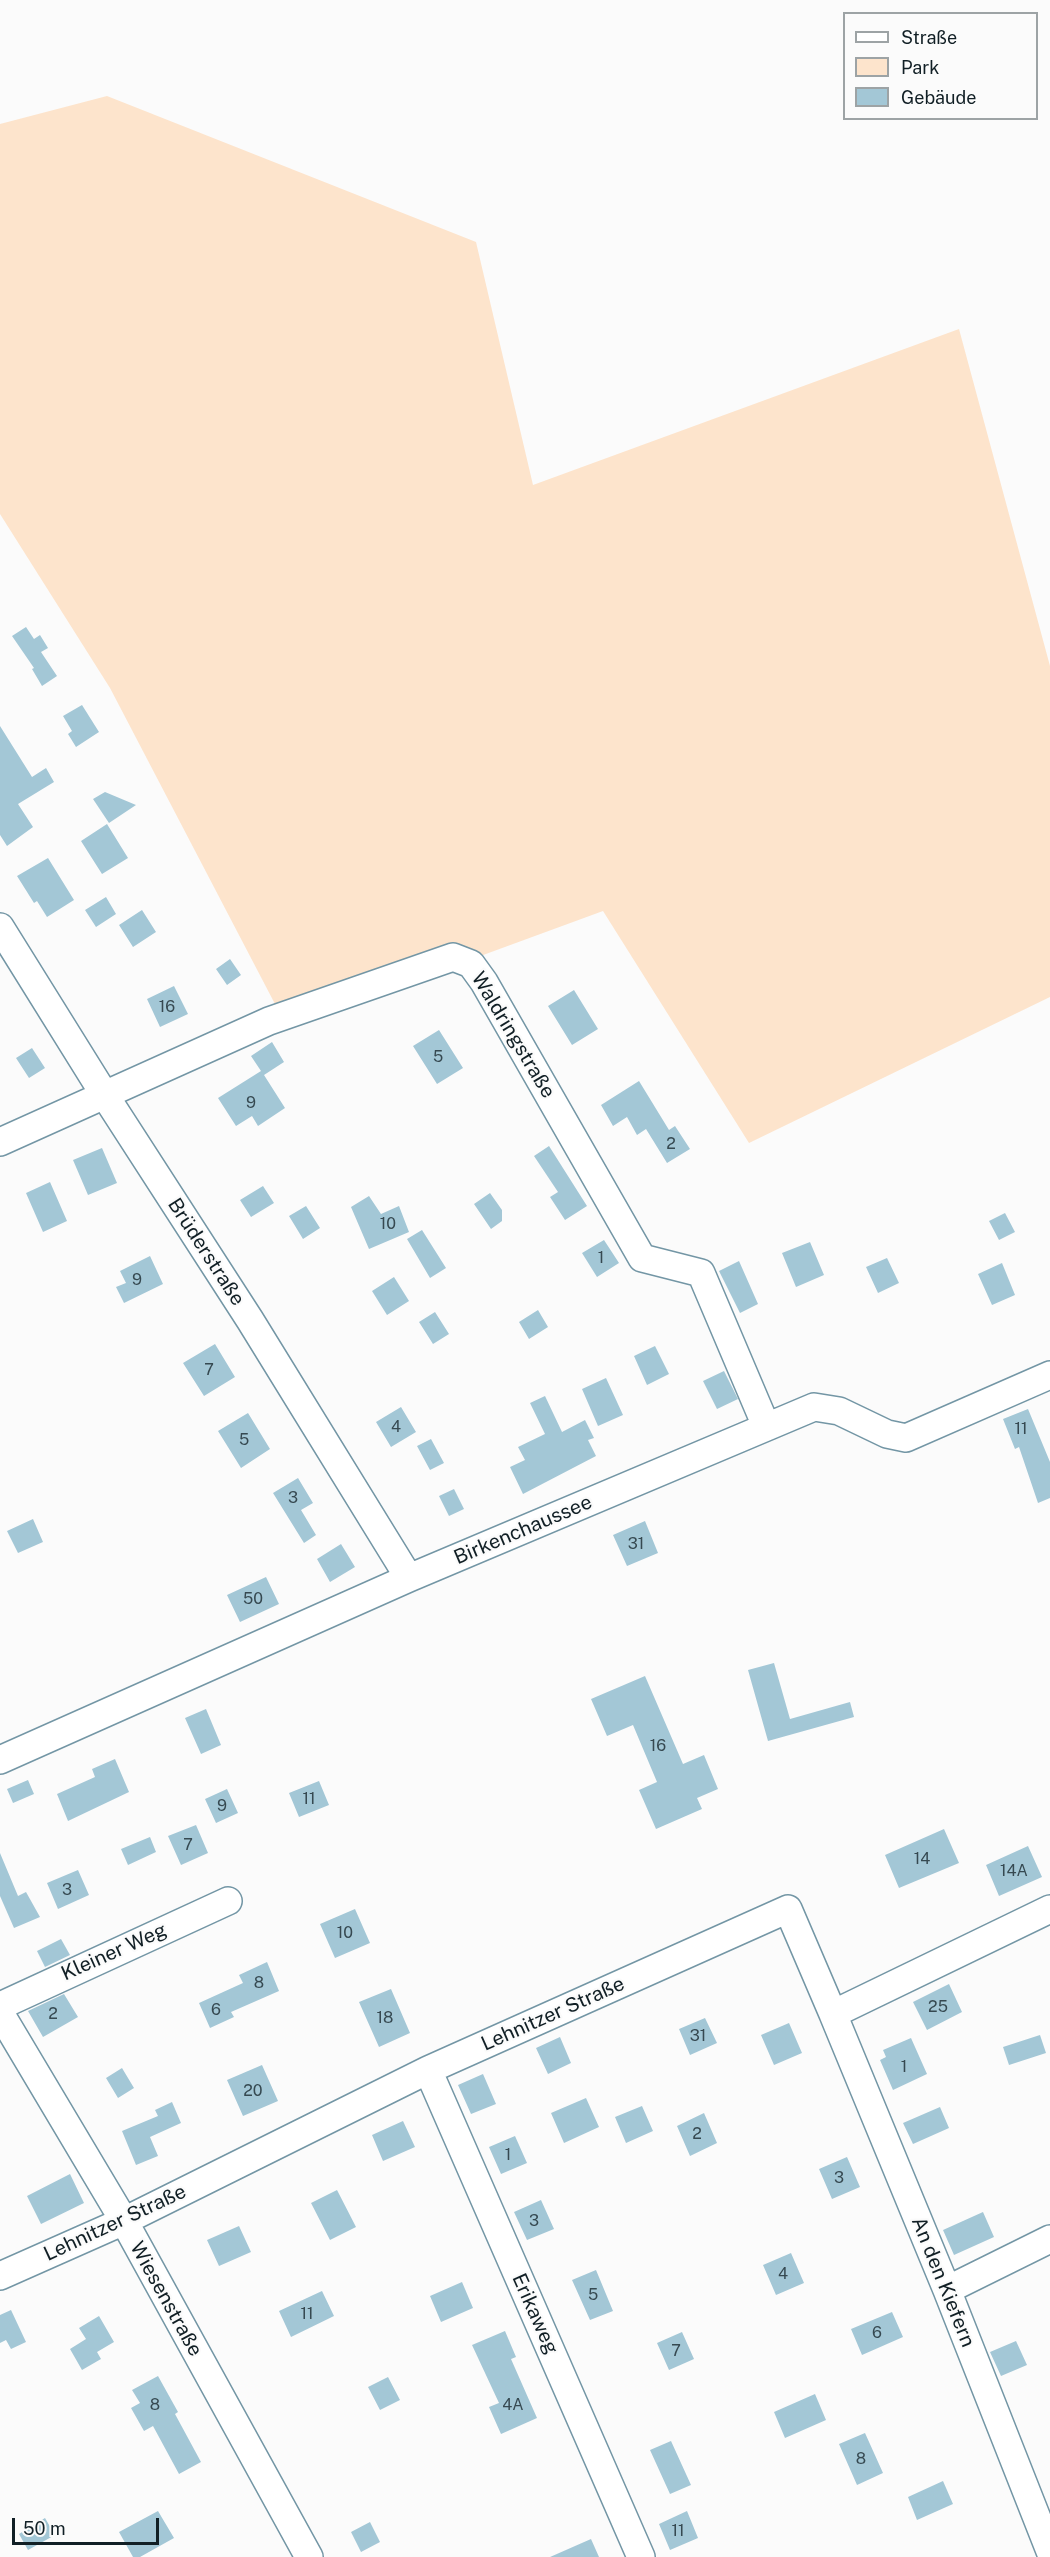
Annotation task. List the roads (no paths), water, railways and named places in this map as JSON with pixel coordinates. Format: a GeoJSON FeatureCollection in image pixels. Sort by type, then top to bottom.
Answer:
{"type":"FeatureCollection","features":[{"type":"Feature","properties":{"kind":"street","name":"Brüderstraße"},"geometry":{"type":"LineString","coordinates":[[0,927],[104,1094],[250,1320],[409,1578]]}},
{"type":"Feature","properties":{"kind":"street","name":"Waldringstraße"},"geometry":{"type":"LineString","coordinates":[[0,1142],[280,1017],[453,957],[471,964],[484,982],[642,1258],[700,1273],[766,1426]]}},
{"type":"Feature","properties":{"kind":"street","name":"Birkenchaussee"},"geometry":{"type":"LineString","coordinates":[[0,1760],[409,1578],[814,1407],[839,1411],[887,1434],[906,1438],[1050,1375]]}},
{"type":"Feature","properties":{"kind":"street","name":"Kleiner Weg"},"geometry":{"type":"LineString","coordinates":[[0,2006],[228,1900]]}},
{"type":"Feature","properties":{"kind":"street","name":"Lehnitzer Straße"},"geometry":{"type":"LineString","coordinates":[[0,2276],[123,2221],[429,2070],[788,1909],[833,2014]]}},
{"type":"Feature","properties":{"kind":"street"},"geometry":{"type":"LineString","coordinates":[[833,2014],[1050,1909]]}},
{"type":"Feature","properties":{"kind":"street","name":"Wiesenstraße"},"geometry":{"type":"LineString","coordinates":[[0,2013],[123,2221],[309,2557]]}},
{"type":"Feature","properties":{"kind":"street","name":"An den Kiefern"},"geometry":{"type":"LineString","coordinates":[[833,2014],[947,2290],[1050,2551]]}},
{"type":"Feature","properties":{"kind":"street","name":"Erikaweg"},"geometry":{"type":"LineString","coordinates":[[429,2070],[641,2557]]}},
{"type":"Feature","properties":{"kind":"street"},"geometry":{"type":"LineString","coordinates":[[947,2290],[1050,2239]]}}]}
